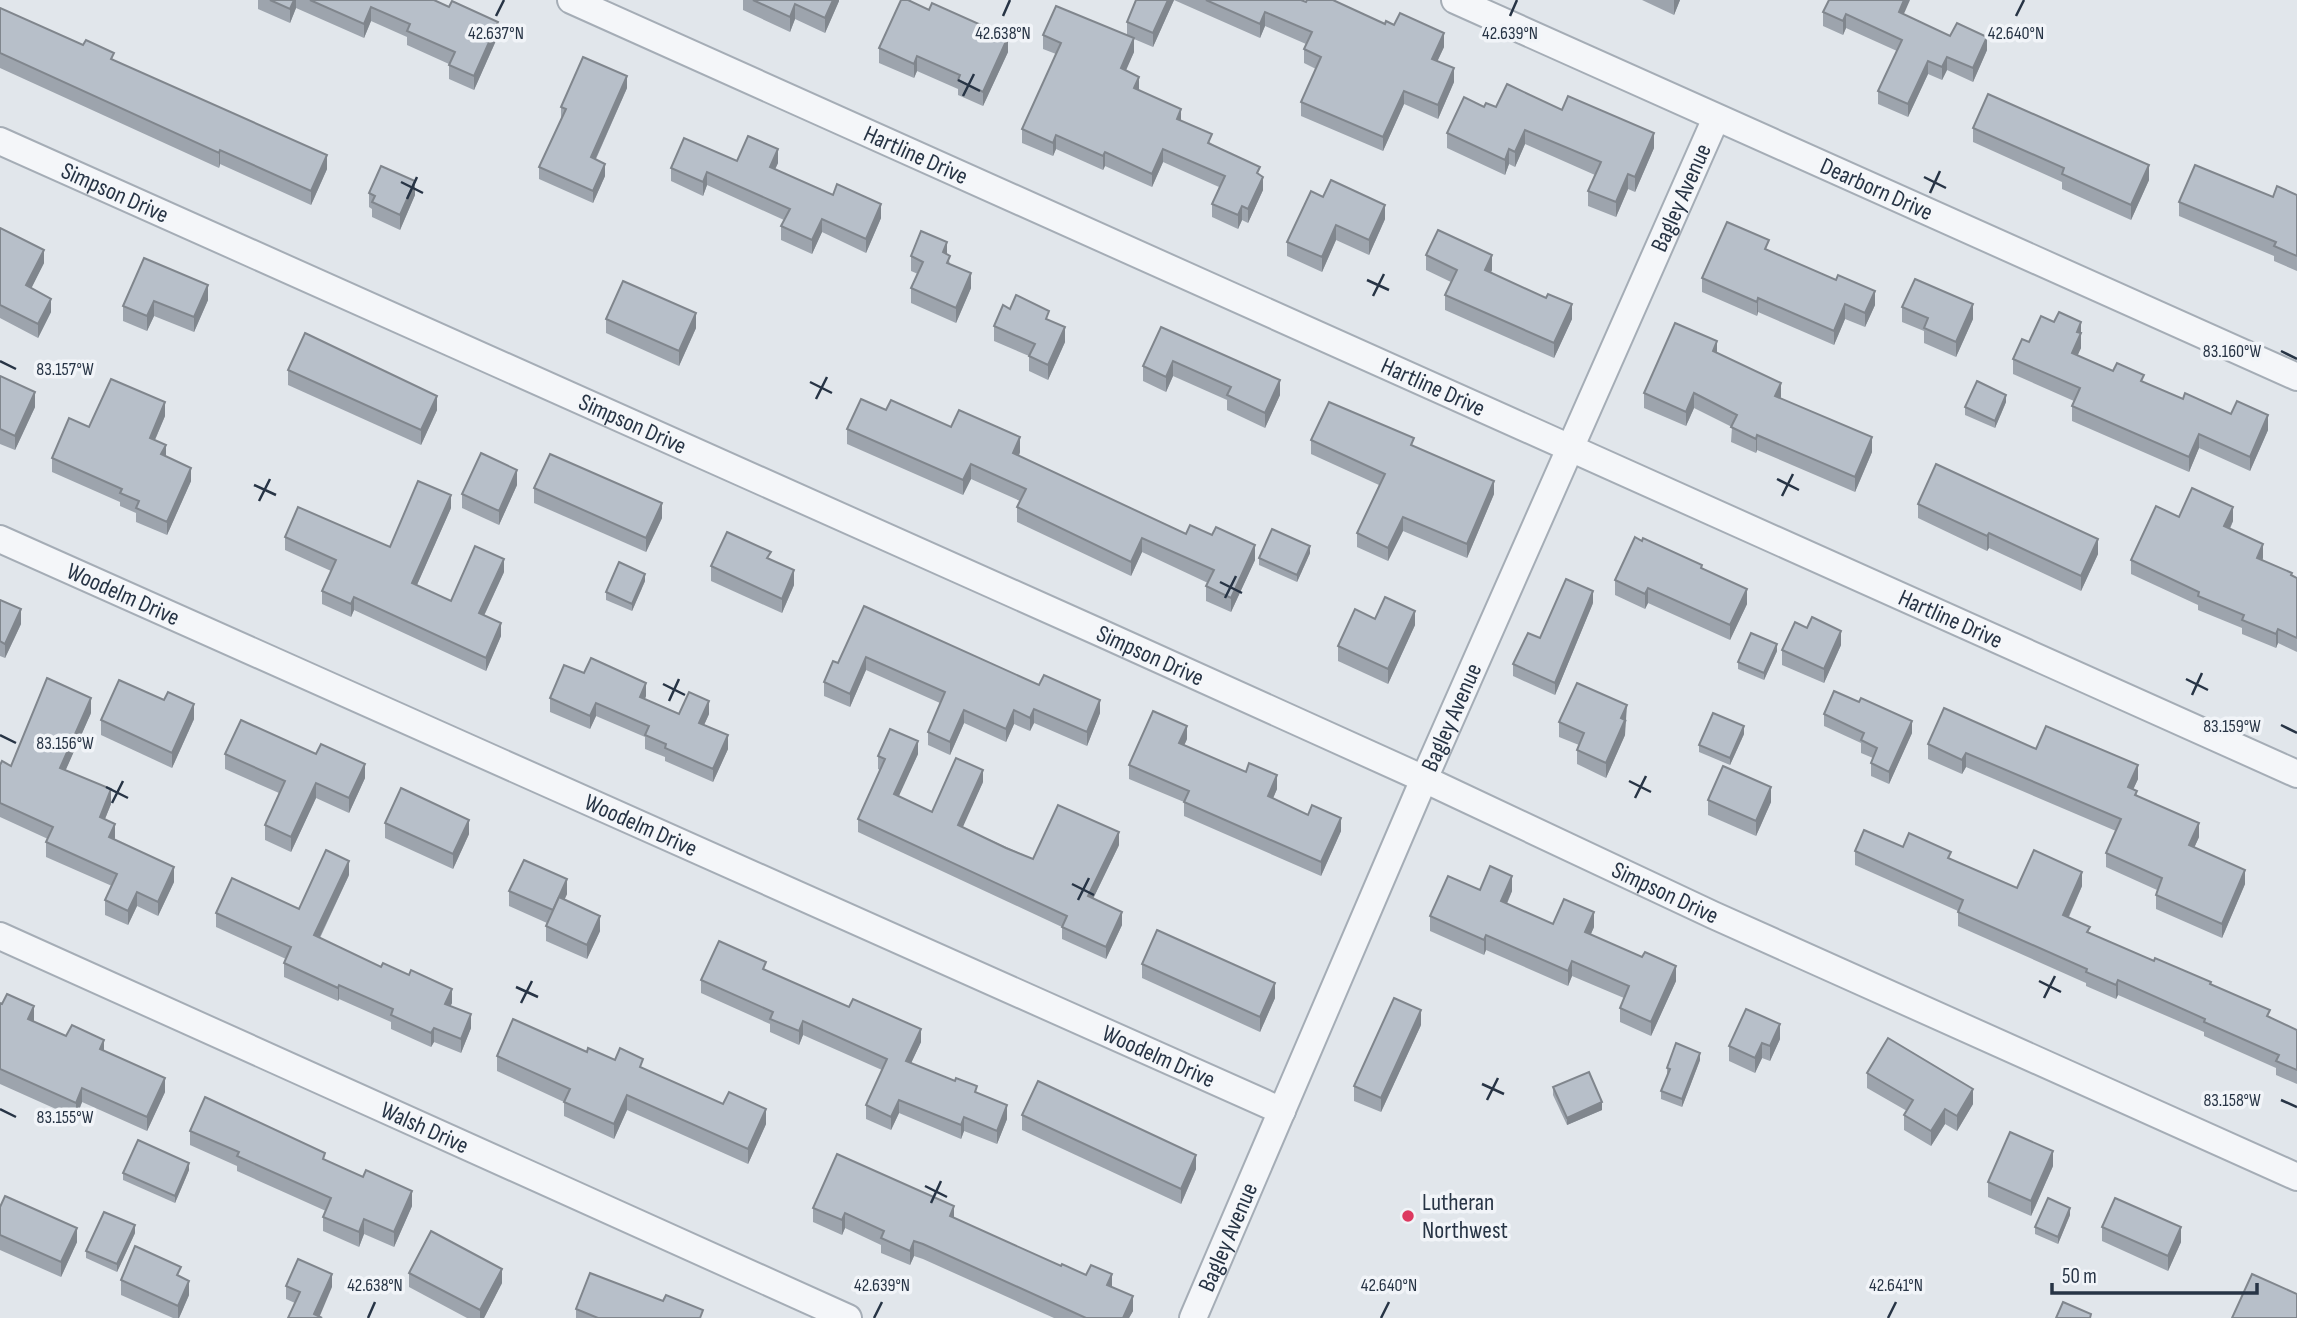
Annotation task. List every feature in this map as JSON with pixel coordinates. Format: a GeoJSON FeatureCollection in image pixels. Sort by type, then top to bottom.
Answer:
{"type":"FeatureCollection","features":[{"type":"Feature","properties":{"kind":"street","name":"Hartline Drive"},"geometry":{"type":"LineString","coordinates":[[571,0],[2297,774]]}},
{"type":"Feature","properties":{"kind":"street","name":"Dearborn Drive"},"geometry":{"type":"LineString","coordinates":[[1455,0],[2297,377]]}},
{"type":"Feature","properties":{"kind":"street","name":"Bagley Avenue"},"geometry":{"type":"LineString","coordinates":[[1193,1318],[1424,779],[1716,118]]}},
{"type":"Feature","properties":{"kind":"street","name":"Simpson Drive"},"geometry":{"type":"LineString","coordinates":[[0,141],[1424,779],[1713,915],[2297,1177]]}},
{"type":"Feature","properties":{"kind":"street","name":"Woodelm Drive"},"geometry":{"type":"LineString","coordinates":[[0,539],[1282,1111]]}},
{"type":"Feature","properties":{"kind":"street","name":"Walsh Drive"},"geometry":{"type":"LineString","coordinates":[[0,936],[848,1318]]}},
{"type":"Feature","properties":{"kind":"building"},"geometry":{"type":"Polygon","coordinates":[[[270,0],[294,0],[290,9],[270,0]]]}},
{"type":"Feature","properties":{"kind":"building"},"geometry":{"type":"Polygon","coordinates":[[[310,0],[434,0],[449,7],[452,1],[498,22],[474,76],[449,65],[455,52],[407,31],[410,24],[371,7],[364,24],[310,0]]]}},
{"type":"Feature","properties":{"kind":"building"},"geometry":{"type":"Polygon","coordinates":[[[753,0],[833,0],[825,18],[795,4],[790,17],[753,0]]]}},
{"type":"Feature","properties":{"kind":"building"},"geometry":{"type":"Polygon","coordinates":[[[901,0],[908,0],[929,10],[932,3],[1008,37],[983,92],[958,80],[960,75],[917,56],[914,64],[879,48],[901,0]]]}},
{"type":"Feature","properties":{"kind":"building"},"geometry":{"type":"Polygon","coordinates":[[[1136,0],[1168,0],[1153,33],[1127,22],[1136,0]]]}},
{"type":"Feature","properties":{"kind":"building"},"geometry":{"type":"Polygon","coordinates":[[[1206,0],[1333,0],[1385,24],[1386,21],[1394,25],[1400,13],[1444,33],[1432,59],[1454,68],[1438,105],[1404,91],[1383,137],[1301,102],[1321,57],[1304,49],[1312,32],[1265,12],[1260,24],[1206,0]]]}},
{"type":"Feature","properties":{"kind":"building"},"geometry":{"type":"Polygon","coordinates":[[[1829,0],[1904,0],[1899,12],[1950,36],[1957,23],[1987,37],[1973,68],[1947,57],[1942,67],[1928,61],[1908,104],[1878,91],[1902,40],[1846,14],[1843,21],[1823,12],[1829,0]]]}},
{"type":"Feature","properties":{"kind":"building"},"geometry":{"type":"Polygon","coordinates":[[[1056,6],[1134,38],[1121,68],[1139,77],[1134,88],[1181,109],[1177,119],[1212,134],[1208,143],[1260,167],[1257,173],[1263,177],[1248,209],[1242,206],[1238,215],[1212,204],[1225,176],[1163,149],[1152,174],[1105,152],[1103,156],[1056,135],[1053,143],[1022,129],[1061,43],[1043,35],[1056,6]]]}},
{"type":"Feature","properties":{"kind":"building"},"geometry":{"type":"Polygon","coordinates":[[[0,8],[83,45],[86,40],[114,53],[111,59],[327,155],[311,191],[220,150],[219,153],[0,53],[0,8]]]}},
{"type":"Feature","properties":{"kind":"building"},"geometry":{"type":"Polygon","coordinates":[[[583,57],[627,76],[591,157],[605,164],[593,191],[539,167],[566,109],[561,107],[583,57]]]}},
{"type":"Feature","properties":{"kind":"building"},"geometry":{"type":"Polygon","coordinates":[[[1507,84],[1562,110],[1568,96],[1654,133],[1635,177],[1628,174],[1616,202],[1588,191],[1601,162],[1525,130],[1515,152],[1509,149],[1505,160],[1447,133],[1464,97],[1484,107],[1486,103],[1496,107],[1507,84]]]}},
{"type":"Feature","properties":{"kind":"building"},"geometry":{"type":"Polygon","coordinates":[[[1988,94],[2149,165],[2131,205],[2062,174],[2064,168],[1973,128],[1988,94]]]}},
{"type":"Feature","properties":{"kind":"building"},"geometry":{"type":"Polygon","coordinates":[[[748,136],[778,149],[770,167],[833,195],[837,184],[881,204],[866,239],[822,219],[812,240],[781,226],[790,209],[707,172],[703,182],[671,168],[684,138],[737,161],[748,136]]]}},
{"type":"Feature","properties":{"kind":"building"},"geometry":{"type":"Polygon","coordinates":[[[2195,165],[2273,197],[2277,186],[2297,195],[2297,256],[2274,246],[2276,242],[2179,202],[2195,165]]]}},
{"type":"Feature","properties":{"kind":"building"},"geometry":{"type":"Polygon","coordinates":[[[381,166],[415,181],[400,215],[372,202],[375,196],[369,193],[381,166]]]}},
{"type":"Feature","properties":{"kind":"building"},"geometry":{"type":"Polygon","coordinates":[[[1331,180],[1385,205],[1369,240],[1336,225],[1322,257],[1287,242],[1311,191],[1323,197],[1331,180]]]}},
{"type":"Feature","properties":{"kind":"building"},"geometry":{"type":"Polygon","coordinates":[[[1727,222],[1769,240],[1765,249],[1836,280],[1838,275],[1875,291],[1865,313],[1845,304],[1834,331],[1758,298],[1757,302],[1702,278],[1727,222]]]}},
{"type":"Feature","properties":{"kind":"building"},"geometry":{"type":"Polygon","coordinates":[[[0,228],[44,250],[26,285],[51,299],[38,324],[0,305],[0,228]]]}},
{"type":"Feature","properties":{"kind":"building"},"geometry":{"type":"Polygon","coordinates":[[[1438,230],[1492,255],[1485,270],[1546,298],[1548,294],[1572,304],[1554,343],[1445,295],[1457,270],[1426,255],[1438,230]]]}},
{"type":"Feature","properties":{"kind":"building"},"geometry":{"type":"Polygon","coordinates":[[[921,231],[947,242],[943,252],[950,256],[947,263],[971,273],[956,308],[911,288],[923,262],[911,256],[921,231]]]}},
{"type":"Feature","properties":{"kind":"building"},"geometry":{"type":"Polygon","coordinates":[[[144,258],[208,285],[194,317],[154,301],[147,316],[123,306],[144,258]]]}},
{"type":"Feature","properties":{"kind":"building"},"geometry":{"type":"Polygon","coordinates":[[[1915,279],[1973,304],[1956,342],[1924,328],[1928,318],[1902,307],[1915,279]]]}},
{"type":"Feature","properties":{"kind":"building"},"geometry":{"type":"Polygon","coordinates":[[[623,281],[696,313],[679,351],[606,319],[623,281]]]}},
{"type":"Feature","properties":{"kind":"building"},"geometry":{"type":"Polygon","coordinates":[[[1016,295],[1049,311],[1046,319],[1065,327],[1048,365],[1029,356],[1035,344],[994,326],[1003,305],[1010,309],[1016,295]]]}},
{"type":"Feature","properties":{"kind":"building"},"geometry":{"type":"Polygon","coordinates":[[[2059,312],[2081,322],[2077,332],[2081,333],[2072,353],[2113,371],[2117,363],[2144,375],[2141,381],[2183,399],[2185,393],[2231,414],[2237,401],[2268,415],[2250,457],[2199,434],[2189,457],[2072,406],[2080,388],[2013,359],[2022,339],[2029,342],[2041,316],[2054,322],[2059,312]]]}},
{"type":"Feature","properties":{"kind":"building"},"geometry":{"type":"Polygon","coordinates":[[[1675,323],[1717,341],[1713,351],[1781,383],[1775,396],[1872,437],[1855,477],[1757,435],[1756,439],[1731,427],[1737,415],[1694,393],[1686,412],[1644,393],[1675,323]]]}},
{"type":"Feature","properties":{"kind":"building"},"geometry":{"type":"Polygon","coordinates":[[[1161,327],[1280,380],[1265,413],[1227,395],[1231,387],[1173,361],[1166,377],[1143,366],[1161,327]]]}},
{"type":"Feature","properties":{"kind":"building"},"geometry":{"type":"Polygon","coordinates":[[[305,333],[437,396],[421,430],[288,370],[305,333]]]}},
{"type":"Feature","properties":{"kind":"building"},"geometry":{"type":"Polygon","coordinates":[[[0,376],[35,392],[15,436],[0,429],[0,376]]]}},
{"type":"Feature","properties":{"kind":"building"},"geometry":{"type":"Polygon","coordinates":[[[111,379],[165,402],[150,438],[166,445],[161,454],[191,468],[167,522],[136,508],[139,501],[120,493],[122,489],[52,458],[69,418],[89,427],[111,379]]]}},
{"type":"Feature","properties":{"kind":"building"},"geometry":{"type":"Polygon","coordinates":[[[1977,381],[2006,395],[1995,421],[1965,407],[1977,381]]]}},
{"type":"Feature","properties":{"kind":"building"},"geometry":{"type":"Polygon","coordinates":[[[861,399],[886,410],[891,400],[951,427],[959,410],[1020,437],[1013,453],[1186,534],[1190,525],[1212,535],[1216,527],[1255,545],[1231,598],[1206,586],[1214,570],[1142,538],[1131,562],[1017,507],[1026,489],[971,464],[963,480],[847,429],[861,399]]]}},
{"type":"Feature","properties":{"kind":"building"},"geometry":{"type":"Polygon","coordinates":[[[1329,402],[1414,438],[1411,445],[1494,481],[1467,544],[1403,517],[1388,548],[1357,533],[1385,474],[1311,440],[1329,402]]]}},
{"type":"Feature","properties":{"kind":"building"},"geometry":{"type":"Polygon","coordinates":[[[481,453],[517,470],[499,511],[462,494],[481,453]]]}},
{"type":"Feature","properties":{"kind":"building"},"geometry":{"type":"Polygon","coordinates":[[[550,454],[662,503],[646,538],[534,488],[550,454]]]}},
{"type":"Feature","properties":{"kind":"building"},"geometry":{"type":"Polygon","coordinates":[[[1936,464],[2098,539],[2081,576],[1989,533],[1987,536],[1918,504],[1936,464]]]}},
{"type":"Feature","properties":{"kind":"building"},"geometry":{"type":"Polygon","coordinates":[[[418,481],[451,495],[412,583],[451,601],[475,546],[504,559],[479,613],[501,623],[486,658],[354,597],[351,604],[322,591],[336,560],[285,537],[298,507],[390,547],[418,481]]]}},
{"type":"Feature","properties":{"kind":"building"},"geometry":{"type":"Polygon","coordinates":[[[2192,488],[2233,507],[2224,526],[2263,544],[2257,558],[2292,573],[2291,575],[2297,578],[2297,638],[2278,629],[2276,634],[2242,620],[2244,615],[2198,596],[2199,592],[2131,560],[2156,506],[2179,517],[2192,488]]]}},
{"type":"Feature","properties":{"kind":"building"},"geometry":{"type":"Polygon","coordinates":[[[1272,529],[1310,546],[1297,575],[1259,558],[1272,529]]]}},
{"type":"Feature","properties":{"kind":"building"},"geometry":{"type":"Polygon","coordinates":[[[727,532],[771,552],[767,558],[794,570],[782,599],[711,566],[727,532]]]}},
{"type":"Feature","properties":{"kind":"building"},"geometry":{"type":"Polygon","coordinates":[[[1635,537],[1642,541],[1643,538],[1702,565],[1701,568],[1747,589],[1730,625],[1648,588],[1645,594],[1615,580],[1635,537]]]}},
{"type":"Feature","properties":{"kind":"building"},"geometry":{"type":"Polygon","coordinates":[[[619,562],[645,574],[632,604],[606,592],[619,562]]]}},
{"type":"Feature","properties":{"kind":"building"},"geometry":{"type":"Polygon","coordinates":[[[1566,579],[1593,591],[1555,683],[1513,664],[1528,633],[1540,638],[1566,579]]]}},
{"type":"Feature","properties":{"kind":"building"},"geometry":{"type":"Polygon","coordinates":[[[1385,597],[1415,611],[1388,669],[1338,646],[1355,609],[1375,619],[1385,597]]]}},
{"type":"Feature","properties":{"kind":"building"},"geometry":{"type":"Polygon","coordinates":[[[0,600],[21,609],[5,644],[0,641],[0,600]]]}},
{"type":"Feature","properties":{"kind":"building"},"geometry":{"type":"Polygon","coordinates":[[[864,606],[1039,685],[1044,675],[1100,700],[1087,732],[1034,709],[1030,718],[1014,710],[1006,729],[964,710],[950,742],[928,732],[945,692],[866,657],[850,694],[824,682],[833,661],[838,663],[864,606]]]}},
{"type":"Feature","properties":{"kind":"building"},"geometry":{"type":"Polygon","coordinates":[[[1812,617],[1841,631],[1824,669],[1782,650],[1795,622],[1807,628],[1812,617]]]}},
{"type":"Feature","properties":{"kind":"building"},"geometry":{"type":"Polygon","coordinates":[[[1751,633],[1777,644],[1764,673],[1738,662],[1751,633]]]}},
{"type":"Feature","properties":{"kind":"building"},"geometry":{"type":"Polygon","coordinates":[[[591,658],[646,683],[640,697],[679,714],[689,692],[709,701],[699,723],[728,735],[713,769],[665,748],[666,744],[645,735],[649,726],[596,703],[590,716],[550,698],[564,665],[584,673],[591,658]]]}},
{"type":"Feature","properties":{"kind":"building"},"geometry":{"type":"Polygon","coordinates":[[[47,678],[91,698],[60,768],[111,789],[100,817],[115,824],[109,837],[174,867],[158,902],[137,892],[128,911],[105,900],[117,874],[46,842],[53,827],[0,803],[0,765],[2,761],[11,766],[47,678]]]}},
{"type":"Feature","properties":{"kind":"building"},"geometry":{"type":"Polygon","coordinates":[[[119,680],[164,700],[168,692],[194,704],[172,753],[101,720],[119,680]]]}},
{"type":"Feature","properties":{"kind":"building"},"geometry":{"type":"Polygon","coordinates":[[[1577,683],[1627,705],[1621,718],[1625,720],[1606,763],[1577,750],[1584,733],[1559,722],[1577,683]]]}},
{"type":"Feature","properties":{"kind":"building"},"geometry":{"type":"Polygon","coordinates":[[[1834,691],[1859,702],[1861,698],[1912,721],[1889,772],[1871,763],[1877,748],[1861,740],[1864,733],[1824,714],[1834,691]]]}},
{"type":"Feature","properties":{"kind":"building"},"geometry":{"type":"Polygon","coordinates":[[[1944,708],[2036,749],[2046,726],[2138,765],[2128,787],[2137,791],[2135,795],[2199,823],[2189,845],[2245,870],[2222,924],[2156,895],[2162,878],[2106,853],[2121,819],[1966,753],[1962,760],[1928,744],[1944,708]]]}},
{"type":"Feature","properties":{"kind":"building"},"geometry":{"type":"Polygon","coordinates":[[[1153,711],[1187,726],[1179,743],[1246,772],[1249,763],[1277,775],[1268,796],[1308,815],[1312,805],[1341,818],[1321,862],[1184,802],[1189,791],[1129,765],[1153,711]]]}},
{"type":"Feature","properties":{"kind":"building"},"geometry":{"type":"Polygon","coordinates":[[[1713,713],[1744,726],[1730,758],[1699,745],[1713,713]]]}},
{"type":"Feature","properties":{"kind":"building"},"geometry":{"type":"Polygon","coordinates":[[[241,720],[316,754],[321,744],[365,764],[349,798],[316,783],[291,837],[265,825],[285,781],[225,754],[241,720]]]}},
{"type":"Feature","properties":{"kind":"building"},"geometry":{"type":"Polygon","coordinates":[[[890,729],[918,741],[894,794],[932,812],[956,758],[983,770],[958,825],[1006,848],[1033,859],[1058,805],[1119,832],[1088,896],[1122,912],[1106,947],[1062,927],[1067,916],[858,819],[885,759],[878,756],[890,729]]]}},
{"type":"Feature","properties":{"kind":"building"},"geometry":{"type":"Polygon","coordinates":[[[1723,766],[1771,787],[1756,821],[1708,800],[1723,766]]]}},
{"type":"Feature","properties":{"kind":"building"},"geometry":{"type":"Polygon","coordinates":[[[401,788],[469,820],[453,854],[385,823],[401,788]]]}},
{"type":"Feature","properties":{"kind":"building"},"geometry":{"type":"Polygon","coordinates":[[[1864,830],[1903,847],[1909,833],[1951,852],[1948,858],[2017,888],[2034,850],[2082,872],[2063,915],[2090,927],[2087,932],[2154,961],[2155,958],[2270,1010],[2267,1016],[2297,1030],[2297,1070],[2276,1061],[2279,1055],[2204,1022],[2205,1019],[2118,980],[2116,985],[2086,972],[2087,969],[1958,912],[1963,900],[1855,851],[1864,830]]]}},
{"type":"Feature","properties":{"kind":"building"},"geometry":{"type":"Polygon","coordinates":[[[326,850],[349,861],[314,935],[381,967],[383,963],[409,975],[411,970],[452,989],[445,1004],[471,1014],[461,1039],[434,1028],[431,1033],[391,1015],[393,1009],[284,963],[291,947],[216,913],[232,878],[299,909],[326,850]]]}},
{"type":"Feature","properties":{"kind":"building"},"geometry":{"type":"Polygon","coordinates":[[[524,860],[567,879],[553,910],[509,891],[524,860]]]}},
{"type":"Feature","properties":{"kind":"building"},"geometry":{"type":"Polygon","coordinates":[[[1490,866],[1512,876],[1501,901],[1553,924],[1564,899],[1594,912],[1585,932],[1642,957],[1645,952],[1676,966],[1651,1022],[1620,1008],[1629,986],[1572,961],[1568,971],[1486,935],[1484,940],[1430,916],[1448,876],[1480,890],[1490,866]]]}},
{"type":"Feature","properties":{"kind":"building"},"geometry":{"type":"Polygon","coordinates":[[[559,897],[600,916],[587,945],[546,926],[559,897]]]}},
{"type":"Feature","properties":{"kind":"building"},"geometry":{"type":"Polygon","coordinates":[[[1157,930],[1275,983],[1260,1017],[1142,964],[1157,930]]]}},
{"type":"Feature","properties":{"kind":"building"},"geometry":{"type":"Polygon","coordinates":[[[719,941],[766,962],[763,969],[849,1007],[853,999],[921,1029],[906,1061],[955,1081],[956,1078],[977,1086],[975,1092],[1007,1105],[997,1131],[964,1117],[961,1125],[899,1100],[891,1117],[866,1105],[887,1059],[803,1021],[799,1031],[770,1019],[773,1012],[701,980],[719,941]]]}},
{"type":"Feature","properties":{"kind":"building"},"geometry":{"type":"Polygon","coordinates":[[[7,994],[34,1006],[28,1019],[66,1036],[72,1025],[104,1040],[100,1049],[165,1078],[147,1117],[82,1088],[76,1103],[0,1069],[0,1003],[2,1004],[7,994]]]}},
{"type":"Feature","properties":{"kind":"building"},"geometry":{"type":"Polygon","coordinates":[[[1394,998],[1421,1010],[1381,1098],[1354,1086],[1394,998]]]}},
{"type":"Feature","properties":{"kind":"building"},"geometry":{"type":"Polygon","coordinates":[[[1746,1009],[1780,1024],[1770,1046],[1762,1043],[1755,1058],[1729,1046],[1746,1009]]]}},
{"type":"Feature","properties":{"kind":"building"},"geometry":{"type":"Polygon","coordinates":[[[513,1019],[587,1052],[588,1048],[615,1060],[620,1048],[643,1059],[640,1067],[723,1104],[729,1092],[766,1109],[748,1149],[627,1095],[614,1124],[564,1102],[570,1089],[497,1056],[513,1019]]]}},
{"type":"Feature","properties":{"kind":"building"},"geometry":{"type":"Polygon","coordinates":[[[1888,1038],[1973,1089],[1957,1116],[1945,1109],[1931,1131],[1904,1115],[1913,1100],[1867,1073],[1888,1038]]]}},
{"type":"Feature","properties":{"kind":"building"},"geometry":{"type":"Polygon","coordinates":[[[1676,1043],[1700,1053],[1682,1099],[1661,1091],[1676,1043]]]}},
{"type":"Feature","properties":{"kind":"building"},"geometry":{"type":"Polygon","coordinates":[[[1589,1072],[1602,1102],[1567,1118],[1553,1087],[1589,1072]]]}},
{"type":"Feature","properties":{"kind":"building"},"geometry":{"type":"Polygon","coordinates":[[[1038,1081],[1196,1155],[1181,1189],[1022,1115],[1038,1081]]]}},
{"type":"Feature","properties":{"kind":"building"},"geometry":{"type":"Polygon","coordinates":[[[205,1097],[325,1153],[323,1159],[363,1177],[366,1170],[412,1191],[394,1232],[364,1219],[359,1232],[323,1217],[331,1198],[237,1156],[239,1152],[190,1131],[205,1097]]]}},
{"type":"Feature","properties":{"kind":"building"},"geometry":{"type":"Polygon","coordinates":[[[2010,1132],[2053,1151],[2031,1201],[1988,1182],[2010,1132]]]}},
{"type":"Feature","properties":{"kind":"building"},"geometry":{"type":"Polygon","coordinates":[[[138,1140],[189,1163],[175,1196],[123,1173],[138,1140]]]}},
{"type":"Feature","properties":{"kind":"building"},"geometry":{"type":"Polygon","coordinates":[[[837,1154],[954,1206],[950,1216],[1061,1266],[1062,1264],[1086,1275],[1091,1265],[1112,1274],[1107,1285],[1133,1296],[1123,1318],[1086,1318],[923,1244],[914,1241],[910,1251],[881,1238],[884,1231],[845,1213],[842,1220],[813,1208],[837,1154]]]}},
{"type":"Feature","properties":{"kind":"building"},"geometry":{"type":"Polygon","coordinates":[[[5,1196],[77,1228],[61,1262],[0,1235],[0,1207],[5,1196]]]}},
{"type":"Feature","properties":{"kind":"building"},"geometry":{"type":"Polygon","coordinates":[[[2048,1198],[2070,1208],[2058,1237],[2035,1227],[2048,1198]]]}},
{"type":"Feature","properties":{"kind":"building"},"geometry":{"type":"Polygon","coordinates":[[[2115,1198],[2181,1227],[2168,1256],[2102,1227],[2115,1198]]]}},
{"type":"Feature","properties":{"kind":"building"},"geometry":{"type":"Polygon","coordinates":[[[104,1212],[135,1225],[117,1264],[86,1251],[104,1212]]]}},
{"type":"Feature","properties":{"kind":"building"},"geometry":{"type":"Polygon","coordinates":[[[431,1231],[502,1269],[480,1310],[409,1273],[431,1231]]]}},
{"type":"Feature","properties":{"kind":"building"},"geometry":{"type":"Polygon","coordinates":[[[135,1246],[181,1267],[177,1275],[189,1281],[178,1306],[121,1280],[135,1246]]]}},
{"type":"Feature","properties":{"kind":"building"},"geometry":{"type":"Polygon","coordinates":[[[298,1259],[332,1274],[314,1314],[322,1318],[288,1318],[300,1292],[286,1286],[298,1259]]]}},
{"type":"Feature","properties":{"kind":"building"},"geometry":{"type":"Polygon","coordinates":[[[590,1273],[663,1301],[666,1295],[703,1310],[700,1318],[598,1318],[576,1309],[590,1273]]]}},
{"type":"Feature","properties":{"kind":"building"},"geometry":{"type":"Polygon","coordinates":[[[2252,1274],[2297,1294],[2297,1318],[2232,1318],[2252,1274]]]}},
{"type":"Feature","properties":{"kind":"building"},"geometry":{"type":"Polygon","coordinates":[[[2063,1302],[2091,1314],[2090,1318],[2056,1318],[2063,1302]]]}},
{"type":"Feature","properties":{"kind":"place","name":"Lutheran Northwest"},"geometry":{"type":"Point","coordinates":[1408,1216]}}]}
